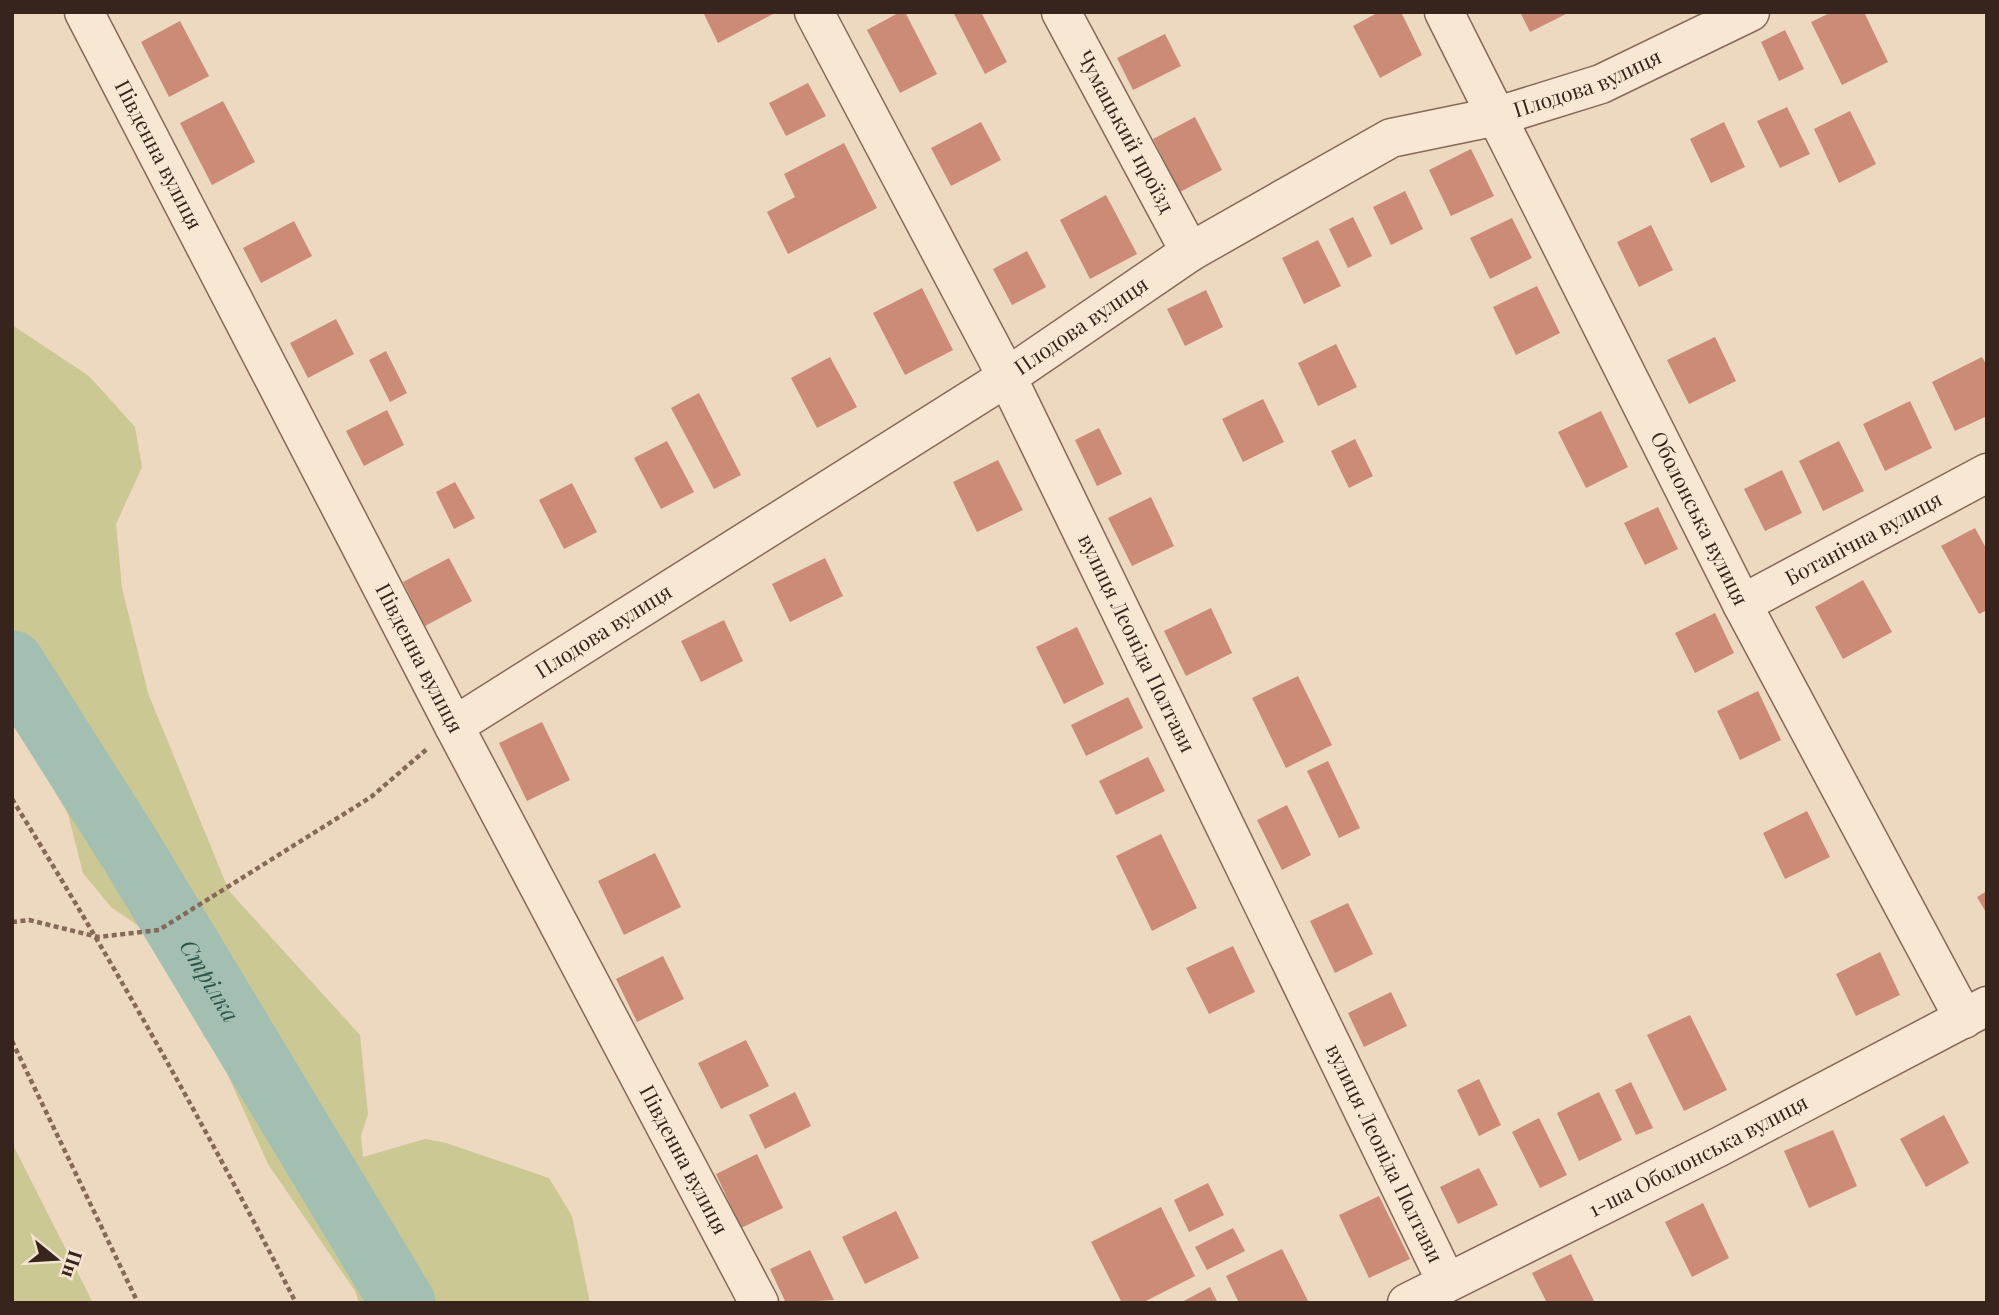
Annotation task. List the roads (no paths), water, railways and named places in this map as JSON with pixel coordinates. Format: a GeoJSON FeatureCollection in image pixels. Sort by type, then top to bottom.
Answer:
{"type":"FeatureCollection","features":[{"type":"Feature","properties":{"kind":"street","name":"Південна вулиця"},"geometry":{"type":"LineString","coordinates":[[84,12],[454,726],[759,1303]]}},
{"type":"Feature","properties":{"kind":"street","name":"вулиця Леоніда Полтави"},"geometry":{"type":"LineString","coordinates":[[814,12],[1007,377],[1446,1281]]}},
{"type":"Feature","properties":{"kind":"street","name":"Чумацький проїзд"},"geometry":{"type":"LineString","coordinates":[[1061,12],[1190,252]]}},
{"type":"Feature","properties":{"kind":"street","name":"Оболонська вулиця"},"geometry":{"type":"LineString","coordinates":[[1444,12],[1742,604],[1976,1013]]}},
{"type":"Feature","properties":{"kind":"street","name":"Плодова вулиця"},"geometry":{"type":"LineString","coordinates":[[454,726],[1007,377],[1190,252],[1391,138],[1498,116],[1601,84],[1750,12]]}},
{"type":"Feature","properties":{"kind":"street","name":"Ботанічна вулиця"},"geometry":{"type":"LineString","coordinates":[[1742,604],[1987,473]]}},
{"type":"Feature","properties":{"kind":"street","name":"1-ша Оболонська вулиця"},"geometry":{"type":"LineString","coordinates":[[1407,1303],[1446,1281],[1719,1147],[1976,1013]]}},
{"type":"Feature","properties":{"kind":"waterway","name":"Стрілка"},"geometry":{"type":"LineString","coordinates":[[12,663],[131,851],[403,1303]]}}]}
